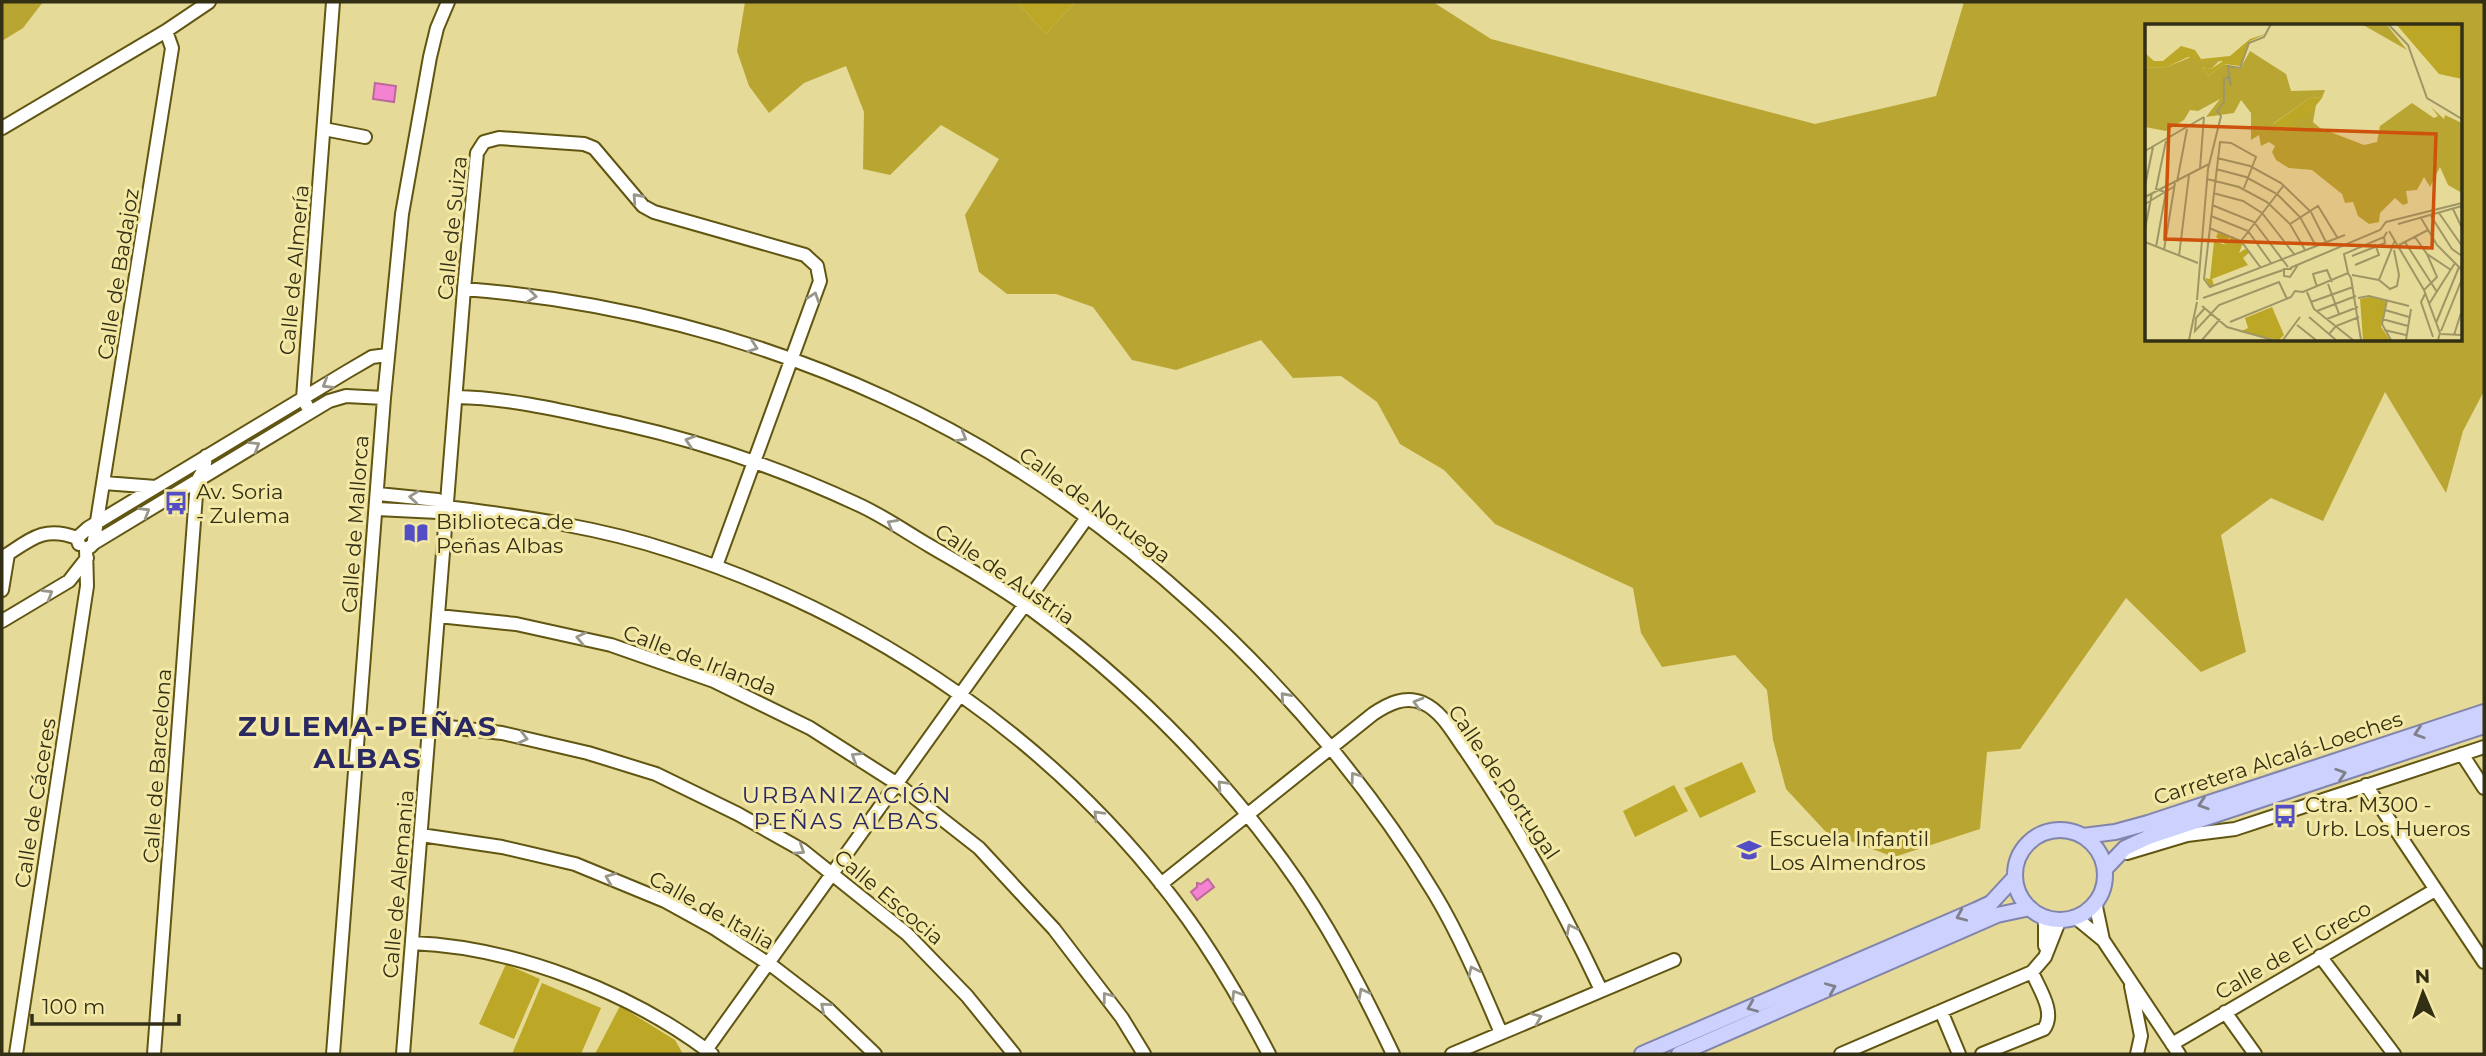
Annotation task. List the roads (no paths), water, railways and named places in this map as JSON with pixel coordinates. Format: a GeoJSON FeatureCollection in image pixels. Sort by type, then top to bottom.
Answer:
{"type":"FeatureCollection","features":[{"type":"Feature","properties":{"kind":"main road","name":"Carretera Alcalá-Loeches"},"geometry":{"type":"LineString","coordinates":[[2082,836],[2115,832],[2148,822],[2484,712]]}},
{"type":"Feature","properties":{"kind":"main road","name":"Carretera Alcalá-Loeches"},"geometry":{"type":"LineString","coordinates":[[2105,869],[2125,848],[2151,836],[2484,726]]}},
{"type":"Feature","properties":{"kind":"main road"},"geometry":{"type":"LineString","coordinates":[[2060,830],[2082,836],[2098,850],[2105,869],[2101,893],[2095,902],[2075,917],[2052,918],[2030,908],[2017,888],[2015,877],[2020,854],[2037,836],[2060,830]]}},
{"type":"Feature","properties":{"kind":"main road"},"geometry":{"type":"LineString","coordinates":[[1642,1054],[1991,903],[2015,877]]}},
{"type":"Feature","properties":{"kind":"main road"},"geometry":{"type":"LineString","coordinates":[[1679,1054],[1997,915],[2030,908]]}},
{"type":"Feature","properties":{"kind":"street"},"geometry":{"type":"LineString","coordinates":[[2,128],[166,31],[209,2]]}},
{"type":"Feature","properties":{"kind":"street","name":"Calle de Almería"},"geometry":{"type":"LineString","coordinates":[[303,398],[333,2]]}},
{"type":"Feature","properties":{"kind":"street","name":"Calle de Mallorca"},"geometry":{"type":"LineString","coordinates":[[333,1054],[387,355],[407,179],[430,57],[437,28],[448,2]]}},
{"type":"Feature","properties":{"kind":"street","name":"Calle de Badajoz"},"geometry":{"type":"LineString","coordinates":[[97,522],[172,48],[166,31]]}},
{"type":"Feature","properties":{"kind":"street"},"geometry":{"type":"LineString","coordinates":[[324,129],[365,137]]}},
{"type":"Feature","properties":{"kind":"street","name":"Calle de Suiza"},"geometry":{"type":"LineString","coordinates":[[447,508],[477,153],[484,142],[499,138],[584,144],[594,148],[643,206],[654,212],[805,255],[813,260],[820,273],[820,281],[716,566]]}},
{"type":"Feature","properties":{"kind":"street","name":"Calle de Noruega"},"geometry":{"type":"LineString","coordinates":[[464,289],[590,304],[737,342],[791,361],[885,397],[940,425],[991,454],[1086,519],[1181,593],[1262,670],[1331,748],[1392,829],[1436,895],[1501,1033]]}},
{"type":"Feature","properties":{"kind":"street"},"geometry":{"type":"LineString","coordinates":[[97,522],[372,357],[387,355]]}},
{"type":"Feature","properties":{"kind":"street","name":"Calle de Austria"},"geometry":{"type":"LineString","coordinates":[[456,397],[556,410],[646,429],[755,462],[859,505],[1023,604],[1118,678],[1178,738],[1249,816],[1285,864],[1342,952],[1393,1054]]}},
{"type":"Feature","properties":{"kind":"street"},"geometry":{"type":"LineString","coordinates":[[303,398],[310,412]]}},
{"type":"Feature","properties":{"kind":"street"},"geometry":{"type":"LineString","coordinates":[[2,621],[69,581],[87,543],[197,481],[310,412],[338,398],[384,398]]}},
{"type":"Feature","properties":{"kind":"street","name":"Calle de Barcelona"},"geometry":{"type":"LineString","coordinates":[[154,1054],[197,481],[204,469],[206,456]]}},
{"type":"Feature","properties":{"kind":"street"},"geometry":{"type":"LineString","coordinates":[[178,473],[197,481]]}},
{"type":"Feature","properties":{"kind":"street"},"geometry":{"type":"LineString","coordinates":[[104,483],[156,487]]}},
{"type":"Feature","properties":{"kind":"street"},"geometry":{"type":"LineString","coordinates":[[378,494],[438,500],[447,508]]}},
{"type":"Feature","properties":{"kind":"street"},"geometry":{"type":"LineString","coordinates":[[377,509],[438,512],[447,508],[566,523],[669,550],[798,599],[891,650],[959,694],[1016,737],[1066,782],[1118,835],[1188,920],[1250,1017],[1269,1054]]}},
{"type":"Feature","properties":{"kind":"street","name":"Calle de Alemania"},"geometry":{"type":"LineString","coordinates":[[403,1054],[447,508]]}},
{"type":"Feature","properties":{"kind":"street"},"geometry":{"type":"LineString","coordinates":[[412,943],[454,946],[524,961],[626,1000],[709,1052],[768,963],[1086,519]]}},
{"type":"Feature","properties":{"kind":"street","name":"Calle de Cáceres"},"geometry":{"type":"LineString","coordinates":[[16,1054],[87,586],[87,543],[97,522]]}},
{"type":"Feature","properties":{"kind":"street"},"geometry":{"type":"LineString","coordinates":[[2,590],[5,556],[40,535],[64,532],[87,543]]}},
{"type":"Feature","properties":{"kind":"street","name":"Calle de Irlanda"},"geometry":{"type":"LineString","coordinates":[[438,616],[516,624],[611,645],[714,681],[810,728],[896,783],[979,848],[1054,929],[1122,1018],[1144,1054]]}},
{"type":"Feature","properties":{"kind":"street","name":"Calle de Portugal"},"geometry":{"type":"LineString","coordinates":[[1161,884],[1373,714],[1393,702],[1414,700],[1434,710],[1519,831],[1601,990]]}},
{"type":"Feature","properties":{"kind":"street","name":"Calle Escocia"},"geometry":{"type":"LineString","coordinates":[[431,725],[502,733],[587,753],[656,774],[738,814],[802,850],[898,927],[939,966],[975,1005],[1014,1054]]}},
{"type":"Feature","properties":{"kind":"street"},"geometry":{"type":"LineString","coordinates":[[2117,856],[2188,835],[2235,830],[2484,747]]}},
{"type":"Feature","properties":{"kind":"street"},"geometry":{"type":"LineString","coordinates":[[2462,754],[2484,788]]}},
{"type":"Feature","properties":{"kind":"street"},"geometry":{"type":"LineString","coordinates":[[2366,785],[2484,962]]}},
{"type":"Feature","properties":{"kind":"street","name":"Calle de Italia"},"geometry":{"type":"LineString","coordinates":[[421,835],[502,847],[575,864],[665,901],[733,939],[768,963],[827,1008],[875,1054]]}},
{"type":"Feature","properties":{"kind":"street","name":"Calle de El Greco"},"geometry":{"type":"LineString","coordinates":[[2175,1049],[2225,1012],[2435,890]]}},
{"type":"Feature","properties":{"kind":"street"},"geometry":{"type":"LineString","coordinates":[[2095,902],[2103,940]]}},
{"type":"Feature","properties":{"kind":"street"},"geometry":{"type":"LineString","coordinates":[[2075,917],[2103,940],[2175,1049]]}},
{"type":"Feature","properties":{"kind":"street"},"geometry":{"type":"LineString","coordinates":[[1841,1054],[2032,972],[2045,957],[2052,918]]}},
{"type":"Feature","properties":{"kind":"street"},"geometry":{"type":"LineString","coordinates":[[2320,956],[2394,1054]]}},
{"type":"Feature","properties":{"kind":"street"},"geometry":{"type":"LineString","coordinates":[[1452,1054],[1674,960]]}},
{"type":"Feature","properties":{"kind":"street"},"geometry":{"type":"LineString","coordinates":[[1982,1054],[2044,1029],[2049,1012],[2032,972]]}},
{"type":"Feature","properties":{"kind":"street"},"geometry":{"type":"LineString","coordinates":[[2129,977],[2141,1036],[2137,1054]]}},
{"type":"Feature","properties":{"kind":"street"},"geometry":{"type":"LineString","coordinates":[[1941,1011],[1959,1054]]}},
{"type":"Feature","properties":{"kind":"street"},"geometry":{"type":"LineString","coordinates":[[2225,1012],[2255,1054]]}},
{"type":"Feature","properties":{"kind":"place","name":"Av. Soria - Zulema"},"geometry":{"type":"Point","coordinates":[176,503]}},
{"type":"Feature","properties":{"kind":"place","name":"Biblioteca de Peñas Albas"},"geometry":{"type":"Point","coordinates":[416,533]}},
{"type":"Feature","properties":{"kind":"place","name":"Ctra. M300 - Urb. Los Hueros"},"geometry":{"type":"Point","coordinates":[2285,816]}},
{"type":"Feature","properties":{"kind":"place","name":"Escuela Infantil Los Almendros"},"geometry":{"type":"Point","coordinates":[1749,850]}},
{"type":"Feature","properties":{"kind":"district","name":"ZULEMA-PEÑAS ALBAS"},"geometry":{"type":"Point","coordinates":[368,742]}},
{"type":"Feature","properties":{"kind":"district","name":"URBANIZACIÓN PEÑAS ALBAS"},"geometry":{"type":"Point","coordinates":[847,808]}}]}
